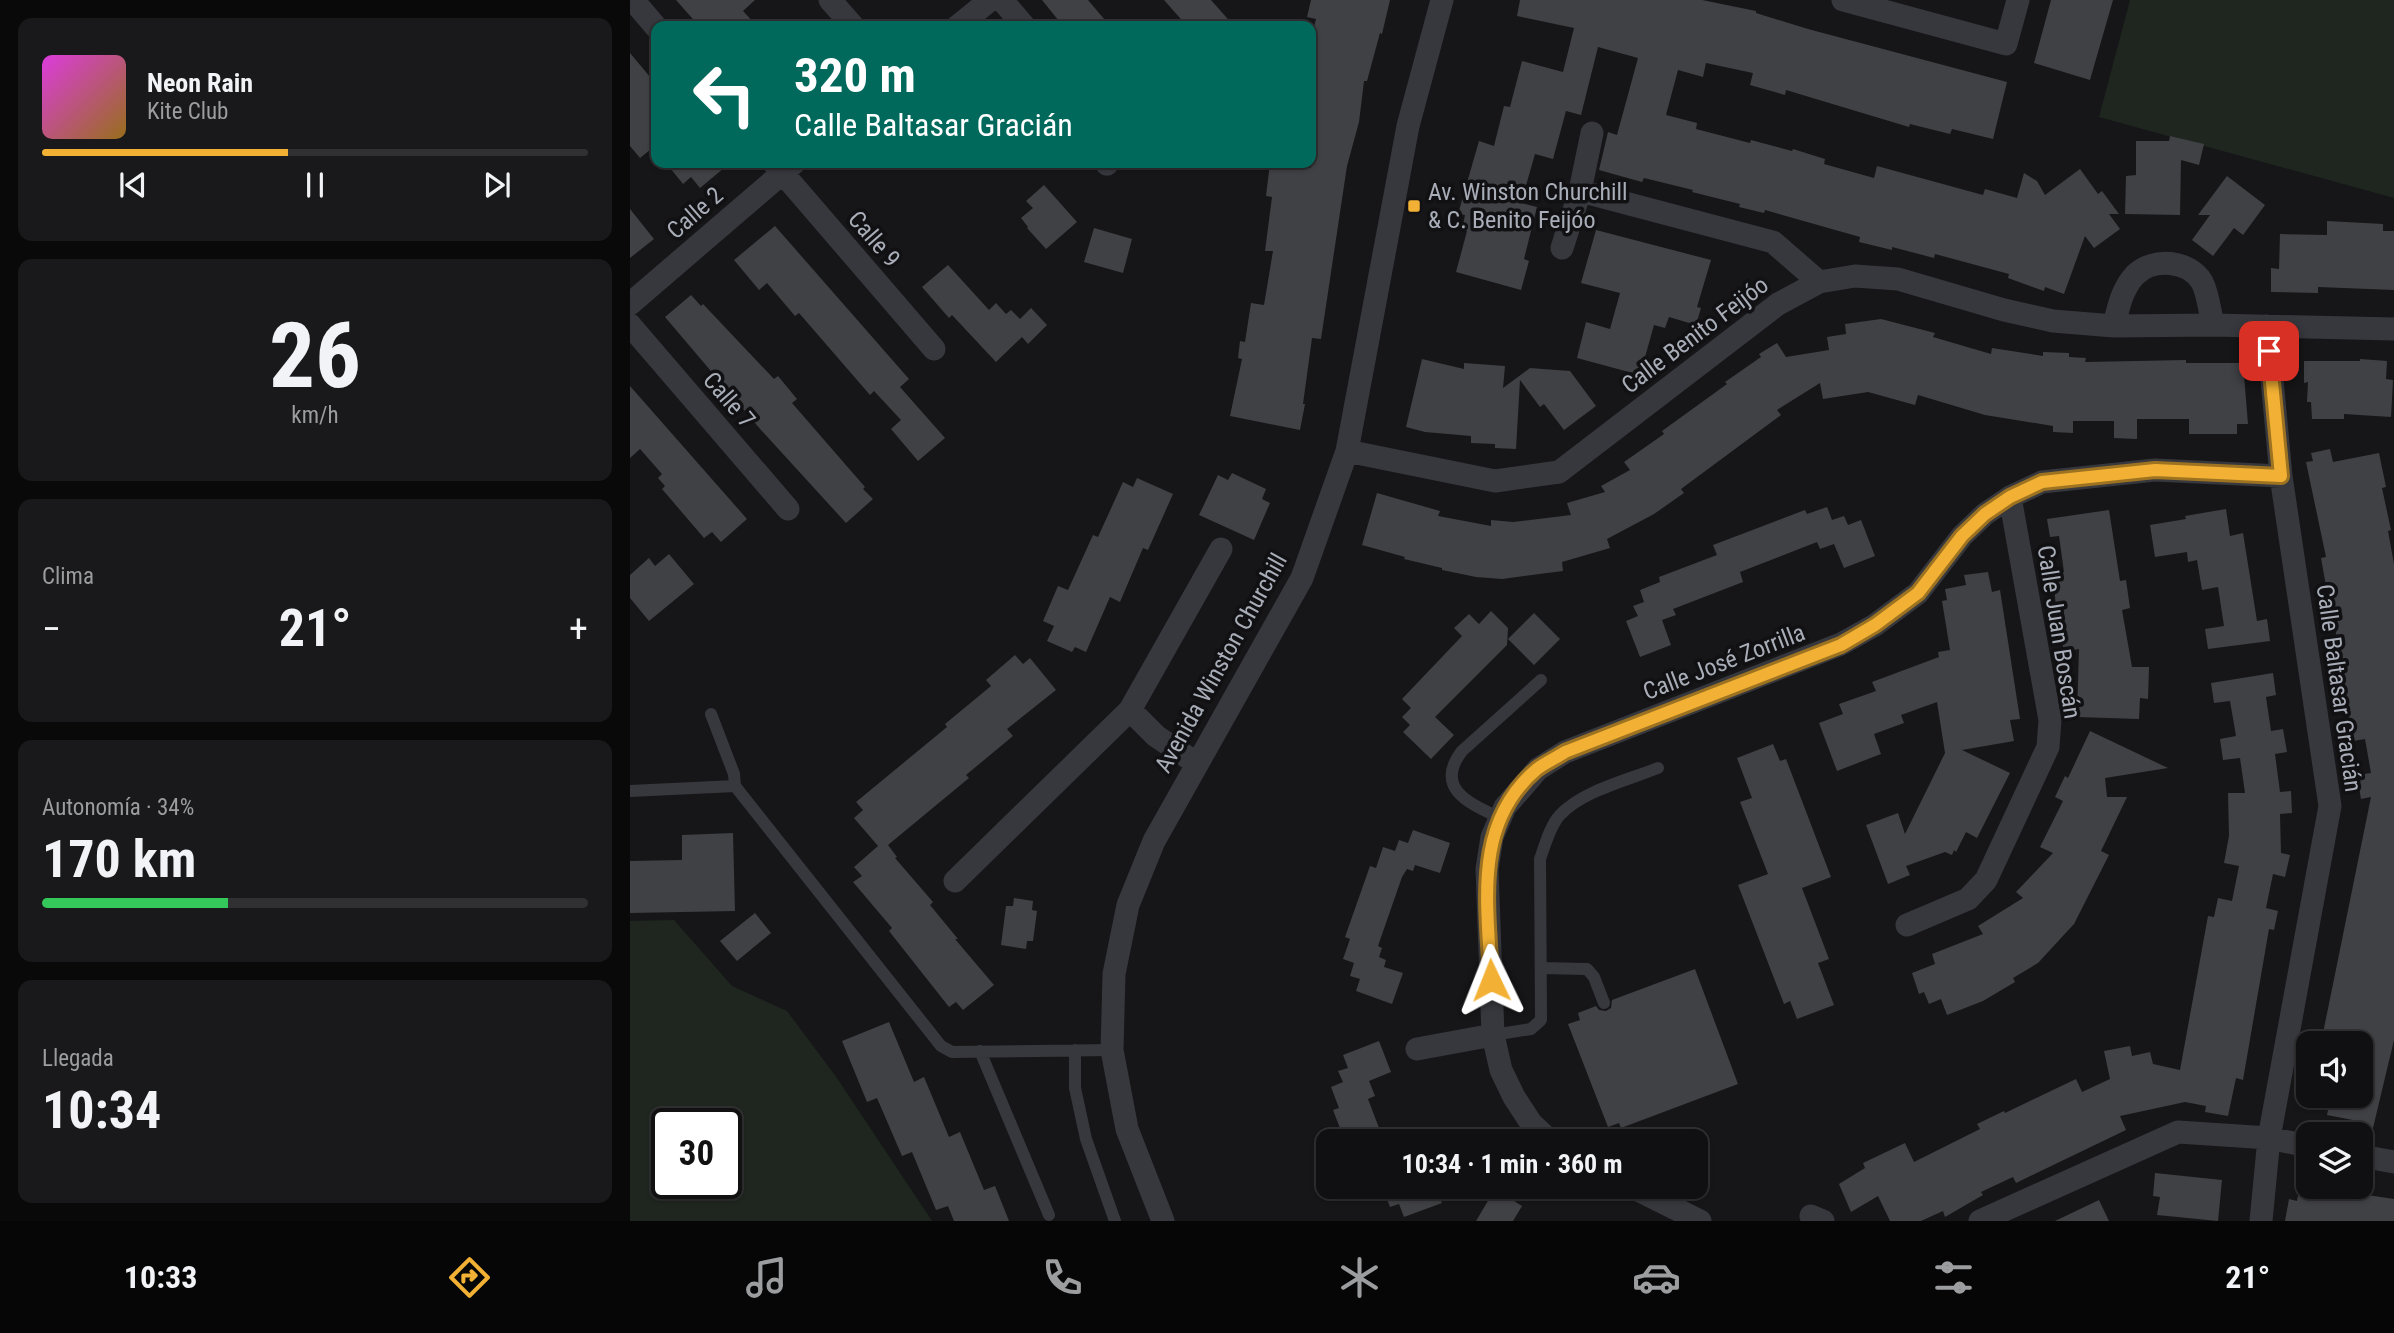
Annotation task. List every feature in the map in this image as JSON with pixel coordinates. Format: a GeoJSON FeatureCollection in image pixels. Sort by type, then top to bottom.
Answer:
{"type":"FeatureCollection","features":[{"type":"Feature","properties":{"kind":"street"},"geometry":{"type":"LineString","coordinates":[[633,0],[651,21]]}},
{"type":"Feature","properties":{"kind":"street"},"geometry":{"type":"LineString","coordinates":[[830,0],[849,21]]}},
{"type":"Feature","properties":{"kind":"street"},"geometry":{"type":"LineString","coordinates":[[964,21],[990,0]]}},
{"type":"Feature","properties":{"kind":"street"},"geometry":{"type":"LineString","coordinates":[[1002,0],[1020,21]]}},
{"type":"Feature","properties":{"kind":"street","name":"Avenida Winston Churchill"},"geometry":{"type":"LineString","coordinates":[[1163,1221],[1127,1129],[1112,1050],[1114,974],[1128,905],[1154,841],[1302,578],[1347,450],[1408,126],[1442,0]]}},
{"type":"Feature","properties":{"kind":"street"},"geometry":{"type":"LineString","coordinates":[[1843,0],[2006,44],[2018,0]]}},
{"type":"Feature","properties":{"kind":"street"},"geometry":{"type":"LineString","coordinates":[[1562,248],[1580,191],[1592,133]]}},
{"type":"Feature","properties":{"kind":"street","name":"Calle 2"},"geometry":{"type":"LineString","coordinates":[[630,304],[782,168]]}},
{"type":"Feature","properties":{"kind":"street","name":"Calle 9"},"geometry":{"type":"LineString","coordinates":[[786,168],[934,349]]}},
{"type":"Feature","properties":{"kind":"street"},"geometry":{"type":"LineString","coordinates":[[1580,191],[1773,242],[1819,282]]}},
{"type":"Feature","properties":{"kind":"street"},"geometry":{"type":"LineString","coordinates":[[2114,326],[2120,300],[2136,275],[2152,265],[2172,263],[2189,267],[2202,283],[2213,324]]}},
{"type":"Feature","properties":{"kind":"street","name":"Calle Benito Feijóo"},"geometry":{"type":"LineString","coordinates":[[1347,450],[1495,481],[1559,471],[1778,304],[1819,282],[1855,276],[1898,279],[2004,310],[2053,321],[2114,326],[2267,326]]}},
{"type":"Feature","properties":{"kind":"street","name":"Calle 7"},"geometry":{"type":"LineString","coordinates":[[630,325],[788,509]]}},
{"type":"Feature","properties":{"kind":"street"},"geometry":{"type":"LineString","coordinates":[[2267,326],[2394,329]]}},
{"type":"Feature","properties":{"kind":"street","name":"Calle Baltasar Gracián"},"geometry":{"type":"LineString","coordinates":[[2260,1221],[2269,1138],[2330,806],[2281,476],[2267,326]]}},
{"type":"Feature","properties":{"kind":"street","name":"Calle José Zorrilla"},"geometry":{"type":"LineString","coordinates":[[1537,1129],[1514,1097],[1500,1070],[1493,1035],[1487,869],[1492,837],[1505,807],[1538,769],[1565,752],[1841,645],[1875,625],[1918,593],[1962,536],[1985,514],[2010,497],[2042,482],[2155,470],[2281,476]]}},
{"type":"Feature","properties":{"kind":"street","name":"Calle Juan Boscán"},"geometry":{"type":"LineString","coordinates":[[1907,925],[1969,899],[1986,880],[2048,747],[2050,720],[2010,497]]}},
{"type":"Feature","properties":{"kind":"street"},"geometry":{"type":"LineString","coordinates":[[955,881],[1130,710],[1221,549]]}},
{"type":"Feature","properties":{"kind":"street"},"geometry":{"type":"LineString","coordinates":[[1130,710],[1156,737],[1196,763]]}},
{"type":"Feature","properties":{"kind":"street"},"geometry":{"type":"LineString","coordinates":[[1417,1049],[1493,1035]]}},
{"type":"Feature","properties":{"kind":"street"},"geometry":{"type":"LineString","coordinates":[[1980,1221],[2178,1132],[2269,1138],[2296,1144]]}},
{"type":"Feature","properties":{"kind":"street"},"geometry":{"type":"LineString","coordinates":[[2373,1158],[2394,1162]]}},
{"type":"Feature","properties":{"kind":"street"},"geometry":{"type":"LineString","coordinates":[[1656,1199],[1700,1221]]}},
{"type":"Feature","properties":{"kind":"lane"},"geometry":{"type":"LineString","coordinates":[[1500,818],[1470,804],[1455,790],[1451,773],[1462,751],[1541,680]]}},
{"type":"Feature","properties":{"kind":"lane"},"geometry":{"type":"LineString","coordinates":[[711,714],[734,774],[735,786],[941,1046],[952,1052],[1112,1050]]}},
{"type":"Feature","properties":{"kind":"lane"},"geometry":{"type":"LineString","coordinates":[[1493,1035],[1531,1029],[1541,1020],[1540,859],[1559,816],[1579,799],[1658,768]]}},
{"type":"Feature","properties":{"kind":"lane"},"geometry":{"type":"LineString","coordinates":[[630,791],[735,786]]}},
{"type":"Feature","properties":{"kind":"lane"},"geometry":{"type":"LineString","coordinates":[[1541,968],[1587,969],[1594,977],[1604,1003]]}},
{"type":"Feature","properties":{"kind":"lane"},"geometry":{"type":"LineString","coordinates":[[1075,1050],[1075,1088],[1086,1139],[1115,1221]]}},
{"type":"Feature","properties":{"kind":"lane"},"geometry":{"type":"LineString","coordinates":[[980,1051],[1049,1215]]}},
{"type":"Feature","properties":{"kind":"shaded area"},"geometry":{"type":"Polygon","coordinates":[[[2130,0],[2394,0],[2394,198],[2099,117],[2130,0]]]}},
{"type":"Feature","properties":{"kind":"shaded area"},"geometry":{"type":"Polygon","coordinates":[[[674,920],[732,986],[787,1011],[837,1078],[932,1221],[630,1221],[630,921],[674,920]]]}},
{"type":"Feature","properties":{"kind":"building"},"geometry":{"type":"Polygon","coordinates":[[[676,0],[755,0],[743,11],[752,21],[695,21],[676,0]]]}},
{"type":"Feature","properties":{"kind":"building"},"geometry":{"type":"Polygon","coordinates":[[[1042,0],[1088,0],[1106,21],[1059,21],[1042,0]]]}},
{"type":"Feature","properties":{"kind":"building"},"geometry":{"type":"Polygon","coordinates":[[[1164,0],[1211,0],[1230,21],[1183,21],[1164,0]]]}},
{"type":"Feature","properties":{"kind":"building"},"geometry":{"type":"Polygon","coordinates":[[[1311,0],[1390,0],[1367,81],[1364,81],[1359,122],[1347,166],[1321,339],[1312,338],[1300,430],[1230,416],[1242,359],[1238,358],[1240,341],[1245,342],[1251,303],[1264,305],[1273,251],[1265,251],[1272,197],[1266,196],[1269,168],[1316,168],[1316,19],[1307,17],[1311,0]]]}},
{"type":"Feature","properties":{"kind":"building"},"geometry":{"type":"Polygon","coordinates":[[[1520,0],[1702,0],[1756,11],[1808,29],[2007,82],[1993,139],[1952,129],[1950,134],[1910,124],[1909,127],[1786,90],[1785,95],[1750,85],[1753,73],[1706,63],[1703,77],[1678,70],[1666,115],[1697,123],[1696,129],[1750,143],[1751,140],[1792,151],[1793,149],[1825,159],[1824,164],[1874,178],[1877,166],[1983,195],[1985,189],[2017,198],[2024,173],[2037,181],[2045,195],[2080,169],[2098,194],[2102,191],[2119,214],[2109,214],[2120,229],[2094,248],[2085,236],[2064,294],[2045,287],[2044,291],[2008,278],[2009,274],[1935,254],[1934,258],[1859,242],[1860,237],[1765,210],[1764,213],[1739,207],[1740,204],[1692,192],[1693,190],[1644,178],[1642,182],[1599,170],[1608,132],[1617,135],[1638,58],[1598,47],[1581,115],[1566,111],[1553,159],[1535,154],[1521,203],[1537,207],[1524,259],[1529,261],[1521,290],[1456,272],[1467,231],[1462,230],[1465,215],[1458,214],[1479,141],[1494,146],[1504,106],[1510,107],[1522,61],[1563,72],[1574,28],[1517,16],[1520,0]]]}},
{"type":"Feature","properties":{"kind":"building"},"geometry":{"type":"Polygon","coordinates":[[[2051,0],[2113,0],[2090,80],[2034,63],[2051,0]]]}},
{"type":"Feature","properties":{"kind":"building"},"geometry":{"type":"Polygon","coordinates":[[[630,53],[651,78],[651,149],[640,158],[630,146],[630,53]]]}},
{"type":"Feature","properties":{"kind":"building"},"geometry":{"type":"Polygon","coordinates":[[[2170,136],[2204,144],[2199,165],[2181,160],[2180,215],[2125,214],[2126,176],[2136,175],[2136,141],[2169,141],[2170,136]]]}},
{"type":"Feature","properties":{"kind":"building"},"geometry":{"type":"Polygon","coordinates":[[[670,168],[724,168],[700,188],[691,177],[683,184],[670,168]]]}},
{"type":"Feature","properties":{"kind":"building"},"geometry":{"type":"Polygon","coordinates":[[[2227,176],[2265,205],[2243,235],[2234,228],[2213,256],[2192,240],[2210,215],[2198,215],[2227,176]]]}},
{"type":"Feature","properties":{"kind":"building"},"geometry":{"type":"Polygon","coordinates":[[[1044,185],[1077,222],[1046,249],[1021,218],[1033,208],[1026,201],[1044,185]]]}},
{"type":"Feature","properties":{"kind":"building"},"geometry":{"type":"Polygon","coordinates":[[[630,209],[654,239],[630,258],[630,209]]]}},
{"type":"Feature","properties":{"kind":"building"},"geometry":{"type":"Polygon","coordinates":[[[2327,221],[2383,224],[2383,231],[2394,231],[2394,290],[2318,287],[2318,293],[2271,292],[2271,268],[2279,269],[2280,234],[2327,235],[2327,221]]]}},
{"type":"Feature","properties":{"kind":"building"},"geometry":{"type":"Polygon","coordinates":[[[775,226],[909,379],[900,387],[945,438],[918,461],[891,429],[901,420],[874,391],[870,395],[799,313],[795,316],[767,283],[759,290],[734,260],[775,226]]]}},
{"type":"Feature","properties":{"kind":"building"},"geometry":{"type":"Polygon","coordinates":[[[1094,228],[1132,239],[1123,273],[1084,262],[1094,228]]]}},
{"type":"Feature","properties":{"kind":"building"},"geometry":{"type":"Polygon","coordinates":[[[1596,230],[1711,260],[1697,307],[1701,308],[1696,325],[1669,317],[1665,328],[1654,325],[1640,375],[1577,358],[1586,322],[1610,329],[1620,293],[1581,283],[1596,230]]]}},
{"type":"Feature","properties":{"kind":"building"},"geometry":{"type":"Polygon","coordinates":[[[948,265],[989,310],[996,303],[1006,314],[1011,310],[1020,319],[1031,308],[1047,325],[1028,344],[1022,337],[996,362],[952,315],[949,318],[922,287],[948,265]]]}},
{"type":"Feature","properties":{"kind":"building"},"geometry":{"type":"Polygon","coordinates":[[[691,295],[701,306],[703,304],[774,379],[778,376],[797,399],[792,403],[865,487],[863,489],[873,499],[846,523],[761,430],[665,317],[691,295]]]}},
{"type":"Feature","properties":{"kind":"building"},"geometry":{"type":"Polygon","coordinates":[[[1881,319],[1935,333],[1933,337],[1991,354],[1992,348],[2043,356],[2043,352],[2069,353],[2069,357],[2086,358],[2085,362],[2186,360],[2186,363],[2243,363],[2248,424],[2237,424],[2237,434],[2189,434],[2189,419],[2137,419],[2137,439],[2114,438],[2114,421],[2073,421],[2073,433],[2053,432],[2053,426],[1985,415],[1918,395],[1915,405],[1868,392],[1823,399],[1820,383],[1777,410],[1781,415],[1681,489],[1684,493],[1654,514],[1607,539],[1610,548],[1562,562],[1563,571],[1502,579],[1476,577],[1442,570],[1362,545],[1377,493],[1440,511],[1438,516],[1491,526],[1491,520],[1513,522],[1571,515],[1567,503],[1605,492],[1601,486],[1630,470],[1624,462],[1664,434],[1662,431],[1761,357],[1759,354],[1777,343],[1786,357],[1829,350],[1827,337],[1846,334],[1845,324],[1881,319]]]}},
{"type":"Feature","properties":{"kind":"building"},"geometry":{"type":"Polygon","coordinates":[[[1422,359],[1464,369],[1464,363],[1505,366],[1503,388],[1530,368],[1570,371],[1596,406],[1564,430],[1544,404],[1540,407],[1520,380],[1516,449],[1495,448],[1495,444],[1471,443],[1471,436],[1425,432],[1406,427],[1422,359]]]}},
{"type":"Feature","properties":{"kind":"building"},"geometry":{"type":"Polygon","coordinates":[[[2304,361],[2387,361],[2386,379],[2393,380],[2391,417],[2344,414],[2344,419],[2312,419],[2311,402],[2307,402],[2308,382],[2304,383],[2304,361]]]}},
{"type":"Feature","properties":{"kind":"building"},"geometry":{"type":"Polygon","coordinates":[[[630,386],[747,519],[721,542],[712,532],[704,538],[662,489],[665,486],[658,478],[662,474],[640,449],[630,458],[630,386]]]}},
{"type":"Feature","properties":{"kind":"building"},"geometry":{"type":"Polygon","coordinates":[[[2330,449],[2333,462],[2379,453],[2386,487],[2382,488],[2391,530],[2388,531],[2394,564],[2394,1040],[2373,1128],[2373,1122],[2358,1122],[2327,1115],[2328,1108],[2373,1108],[2373,1031],[2323,1031],[2371,797],[2361,799],[2357,775],[2371,773],[2365,739],[2353,741],[2337,657],[2340,657],[2321,558],[2326,557],[2306,462],[2313,461],[2311,453],[2330,449]]]}},
{"type":"Feature","properties":{"kind":"building"},"geometry":{"type":"Polygon","coordinates":[[[1232,473],[1266,489],[1262,499],[1270,503],[1254,540],[1199,515],[1218,475],[1228,480],[1232,473]]]}},
{"type":"Feature","properties":{"kind":"building"},"geometry":{"type":"Polygon","coordinates":[[[1137,478],[1173,494],[1148,550],[1143,548],[1120,602],[1110,597],[1086,652],[1075,647],[1072,652],[1047,641],[1054,626],[1043,621],[1058,586],[1068,590],[1093,535],[1098,537],[1123,482],[1133,487],[1137,478]]]}},
{"type":"Feature","properties":{"kind":"building"},"geometry":{"type":"Polygon","coordinates":[[[1827,507],[1832,520],[1844,516],[1848,525],[1861,520],[1875,556],[1844,568],[1834,544],[1820,549],[1817,542],[1740,572],[1743,582],[1673,609],[1676,615],[1662,620],[1671,645],[1640,657],[1626,621],[1638,616],[1633,606],[1644,602],[1640,590],[1660,582],[1659,577],[1717,555],[1713,545],[1805,510],[1807,514],[1827,507]]]}},
{"type":"Feature","properties":{"kind":"building"},"geometry":{"type":"Polygon","coordinates":[[[2226,509],[2230,536],[2243,533],[2257,621],[2267,619],[2270,641],[2208,649],[2205,629],[2224,626],[2218,587],[2202,590],[2197,560],[2188,562],[2187,552],[2155,557],[2150,525],[2226,509]]]}},
{"type":"Feature","properties":{"kind":"building"},"geometry":{"type":"Polygon","coordinates":[[[2109,510],[2120,581],[2126,580],[2130,608],[2122,610],[2132,667],[2149,667],[2148,699],[2140,698],[2139,719],[2077,717],[2079,649],[2064,652],[2056,608],[2053,574],[2064,572],[2059,536],[2050,537],[2047,519],[2109,510]]]}},
{"type":"Feature","properties":{"kind":"building"},"geometry":{"type":"Polygon","coordinates":[[[669,554],[694,584],[649,621],[630,598],[630,575],[649,558],[655,566],[669,554]]]}},
{"type":"Feature","properties":{"kind":"building"},"geometry":{"type":"Polygon","coordinates":[[[1988,572],[1992,592],[2000,590],[2020,719],[2010,720],[2014,741],[1962,750],[2010,773],[1977,838],[1966,832],[1952,855],[1945,852],[1906,866],[1910,875],[1888,884],[1866,825],[1898,813],[1905,834],[1945,753],[1937,702],[1901,715],[1904,723],[1874,734],[1881,754],[1837,771],[1819,723],[1843,714],[1839,704],[1876,691],[1872,682],[1939,657],[1938,652],[1950,650],[1942,601],[1947,600],[1945,589],[1966,585],[1964,575],[1988,572]]]}},
{"type":"Feature","properties":{"kind":"building"},"geometry":{"type":"Polygon","coordinates":[[[1491,611],[1508,628],[1507,645],[1435,717],[1454,735],[1431,759],[1403,732],[1410,725],[1402,717],[1411,708],[1402,699],[1462,636],[1454,628],[1469,614],[1479,624],[1491,611]]]}},
{"type":"Feature","properties":{"kind":"building"},"geometry":{"type":"Polygon","coordinates":[[[1534,613],[1560,639],[1534,665],[1508,639],[1534,613]]]}},
{"type":"Feature","properties":{"kind":"building"},"geometry":{"type":"Polygon","coordinates":[[[1015,655],[1023,664],[1030,658],[1056,690],[1007,729],[1013,736],[966,775],[969,778],[888,845],[897,857],[895,858],[933,902],[930,905],[958,939],[955,939],[994,985],[963,1010],[956,1002],[949,1007],[889,931],[892,928],[853,882],[862,876],[854,867],[878,846],[854,818],[863,810],[856,802],[947,727],[945,724],[991,686],[986,680],[1015,655]]]}},
{"type":"Feature","properties":{"kind":"building"},"geometry":{"type":"Polygon","coordinates":[[[2273,673],[2276,695],[2266,697],[2271,731],[2283,729],[2287,752],[2275,754],[2280,792],[2291,791],[2292,813],[2280,814],[2281,853],[2290,855],[2285,877],[2273,874],[2266,908],[2278,911],[2274,930],[2269,929],[2243,1080],[2236,1078],[2228,1116],[2205,1112],[2206,1106],[2185,1102],[2120,1116],[2126,1130],[2016,1183],[2013,1177],[1981,1192],[1983,1195],[1945,1217],[1943,1211],[1921,1221],[1890,1221],[1878,1196],[1851,1212],[1839,1184],[1865,1168],[1863,1163],[1905,1143],[1914,1162],[1980,1129],[1977,1124],[2076,1079],[2082,1092],[2110,1079],[2104,1051],[2130,1046],[2132,1056],[2150,1052],[2153,1064],[2180,1070],[2208,916],[2214,917],[2218,898],[2232,901],[2239,866],[2224,863],[2229,836],[2228,793],[2245,793],[2240,758],[2223,760],[2220,739],[2236,736],[2230,701],[2214,703],[2211,683],[2273,673]]]}},
{"type":"Feature","properties":{"kind":"building"},"geometry":{"type":"Polygon","coordinates":[[[2090,731],[2168,768],[2105,778],[2107,797],[2127,797],[2101,851],[2109,855],[2074,924],[2038,963],[2013,978],[2015,982],[1983,1001],[1947,1015],[1941,999],[1929,1004],[1924,992],[1919,994],[1912,973],[1935,964],[1932,954],[1983,934],[1978,926],[2023,898],[2016,892],[2053,853],[2040,847],[2063,801],[2055,797],[2065,776],[2068,778],[2090,731]]]}},
{"type":"Feature","properties":{"kind":"building"},"geometry":{"type":"Polygon","coordinates":[[[1773,744],[1780,761],[1786,759],[1831,877],[1802,888],[1829,959],[1818,963],[1834,1005],[1797,1019],[1790,1001],[1784,1004],[1738,885],[1768,874],[1740,802],[1752,798],[1737,758],[1773,744]]]}},
{"type":"Feature","properties":{"kind":"building"},"geometry":{"type":"Polygon","coordinates":[[[1413,830],[1450,843],[1440,873],[1415,865],[1413,871],[1407,869],[1402,877],[1378,946],[1382,948],[1379,957],[1386,960],[1384,967],[1403,973],[1392,1004],[1356,991],[1360,979],[1350,976],[1354,963],[1343,959],[1350,939],[1345,937],[1370,866],[1376,868],[1383,847],[1395,851],[1399,840],[1408,843],[1413,830]]]}},
{"type":"Feature","properties":{"kind":"building"},"geometry":{"type":"Polygon","coordinates":[[[733,833],[735,911],[630,913],[630,861],[682,860],[682,835],[733,833]]]}},
{"type":"Feature","properties":{"kind":"building"},"geometry":{"type":"Polygon","coordinates":[[[1014,898],[1033,901],[1032,910],[1037,911],[1033,941],[1027,941],[1026,949],[1001,945],[1006,906],[1013,906],[1014,898]]]}},
{"type":"Feature","properties":{"kind":"building"},"geometry":{"type":"Polygon","coordinates":[[[755,913],[771,933],[737,961],[720,941],[755,913]]]}},
{"type":"Feature","properties":{"kind":"building"},"geometry":{"type":"Polygon","coordinates":[[[1695,969],[1738,1084],[1621,1128],[1619,1123],[1608,1127],[1568,1024],[1580,1020],[1578,1013],[1596,1006],[1599,1010],[1606,1011],[1611,1008],[1612,1000],[1695,969]]]}},
{"type":"Feature","properties":{"kind":"building"},"geometry":{"type":"Polygon","coordinates":[[[889,1022],[914,1082],[924,1077],[949,1137],[960,1132],[984,1190],[995,1186],[1009,1221],[954,1221],[948,1206],[936,1210],[912,1152],[902,1156],[877,1098],[867,1102],[842,1041],[889,1022]]]}},
{"type":"Feature","properties":{"kind":"building"},"geometry":{"type":"Polygon","coordinates":[[[1379,1041],[1391,1072],[1369,1081],[1375,1096],[1368,1099],[1379,1129],[1340,1129],[1333,1110],[1339,1108],[1331,1087],[1343,1082],[1338,1071],[1348,1068],[1343,1055],[1379,1041]]]}},
{"type":"Feature","properties":{"kind":"building"},"geometry":{"type":"Polygon","coordinates":[[[2155,1173],[2222,1180],[2218,1221],[2157,1215],[2160,1197],[2153,1196],[2155,1173]]]}},
{"type":"Feature","properties":{"kind":"building"},"geometry":{"type":"Polygon","coordinates":[[[2373,1196],[2394,1199],[2394,1221],[2285,1221],[2289,1199],[2373,1199],[2373,1196]]]}},
{"type":"Feature","properties":{"kind":"building"},"geometry":{"type":"Polygon","coordinates":[[[1387,1199],[1441,1199],[1442,1203],[1404,1217],[1399,1204],[1390,1207],[1387,1199]]]}},
{"type":"Feature","properties":{"kind":"building"},"geometry":{"type":"Polygon","coordinates":[[[1489,1199],[1511,1199],[1522,1206],[1513,1221],[1476,1221],[1489,1199]]]}},
{"type":"Feature","properties":{"kind":"building"},"geometry":{"type":"Polygon","coordinates":[[[2099,1200],[2109,1221],[2055,1221],[2099,1200]]]}},
{"type":"Feature","properties":{"kind":"place","name":"Av. Winston Churchill & C. Benito Feijóo"},"geometry":{"type":"Point","coordinates":[1414,206]}},
{"type":"Feature","properties":{"kind":"route"},"geometry":{"type":"LineString","coordinates":[[1491,980],[1487,869],[1492,837],[1505,807],[1538,769],[1565,752],[1841,645],[1875,625],[1918,593],[1962,536],[1985,514],[2010,497],[2042,482],[2155,470],[2281,476],[2269,351]]}}]}
